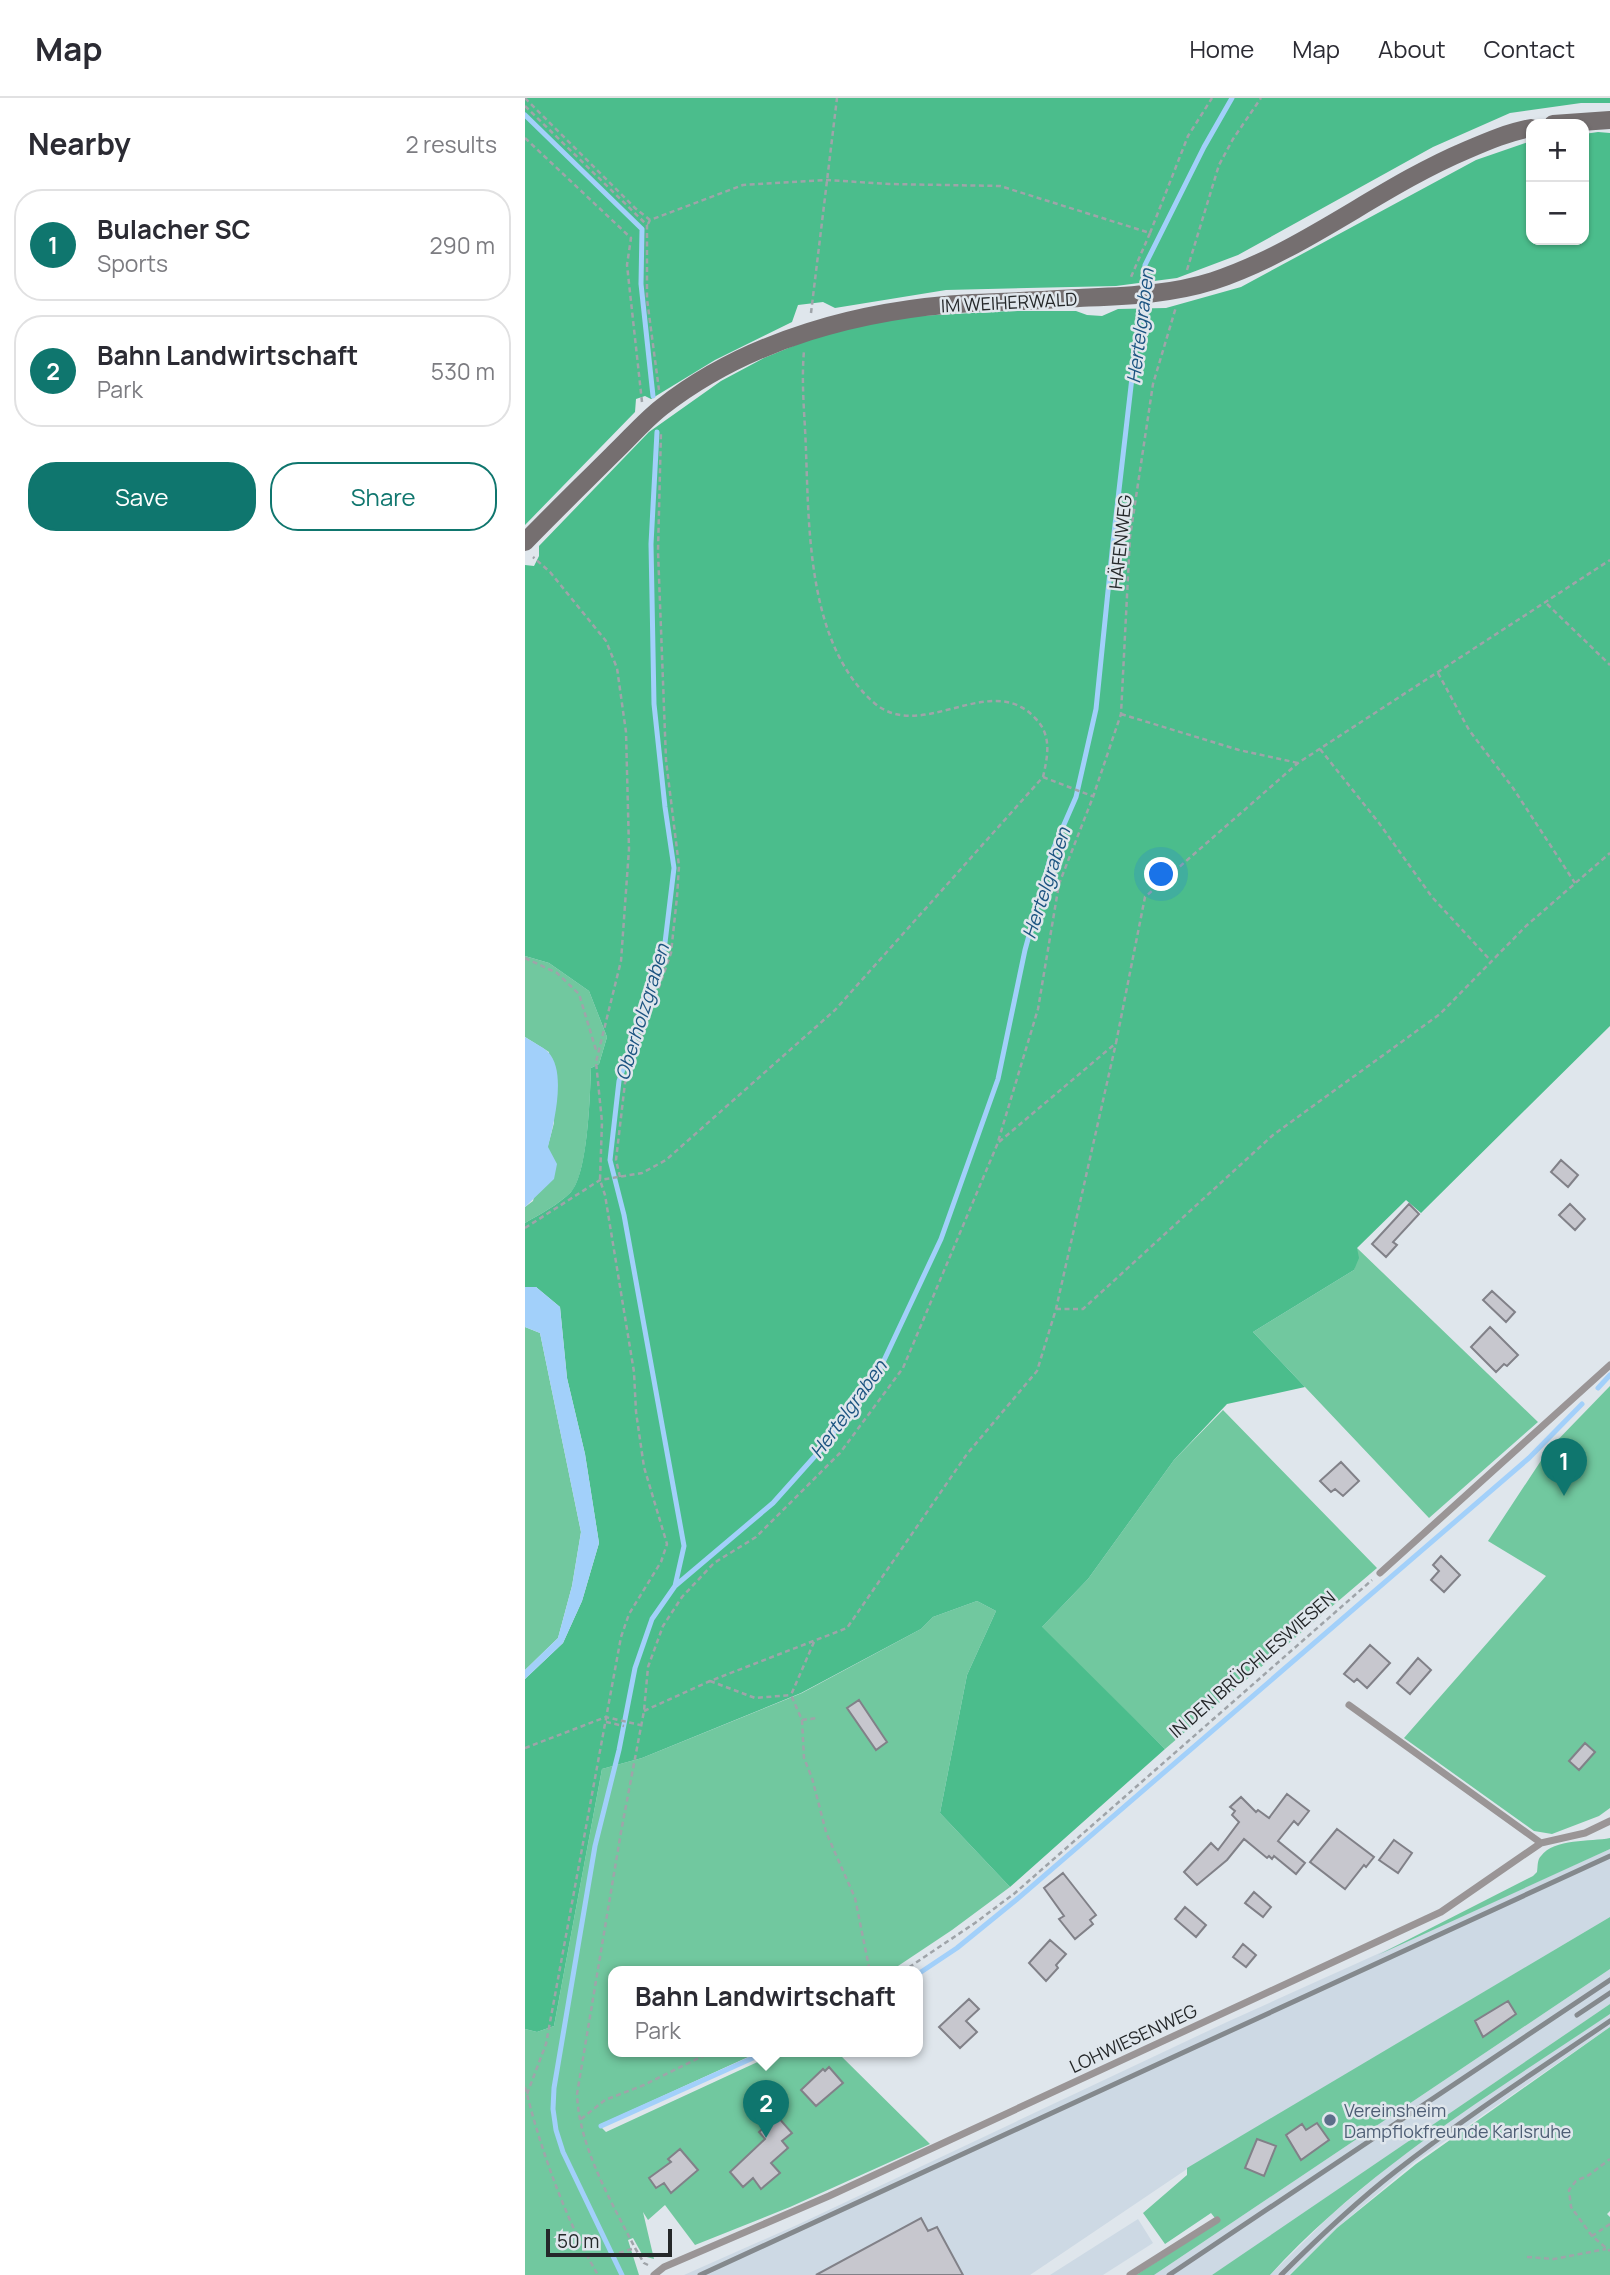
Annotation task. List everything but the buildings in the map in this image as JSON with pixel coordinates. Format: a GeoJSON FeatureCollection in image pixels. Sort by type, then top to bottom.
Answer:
{"type":"FeatureCollection","features":[{"type":"Feature","properties":{"kind":"street"},"geometry":{"type":"LineString","coordinates":[[1589,121],[1610,120]]}},
{"type":"Feature","properties":{"kind":"street","name":"IM WEIHERWALD"},"geometry":{"type":"LineString","coordinates":[[527,548],[656,412],[715,372],[762,349],[808,332],[895,311],[954,304],[1127,296],[1180,290],[1239,272],[1304,241],[1407,178],[1487,142],[1526,130]]}},
{"type":"Feature","properties":{"kind":"lane"},"geometry":{"type":"LineString","coordinates":[[1380,1573],[1610,1365]]}},
{"type":"Feature","properties":{"kind":"lane"},"geometry":{"type":"LineString","coordinates":[[1349,1705],[1541,1843]]}},
{"type":"Feature","properties":{"kind":"lane","name":"LOHWIESENWEG"},"geometry":{"type":"LineString","coordinates":[[657,2274],[664,2267],[829,2196],[1441,1912],[1541,1843],[1585,1833],[1610,1821]]}},
{"type":"Feature","properties":{"kind":"lane"},"geometry":{"type":"LineString","coordinates":[[1130,2275],[1217,2220]]}},
{"type":"Feature","properties":{"kind":"path"},"geometry":{"type":"LineString","coordinates":[[525,98],[650,220]]}},
{"type":"Feature","properties":{"kind":"path"},"geometry":{"type":"LineString","coordinates":[[525,1228],[600,1180],[642,1173],[666,1160],[835,1010],[1043,777],[1048,753],[1045,728],[1027,708],[1002,700],[980,702],[927,716],[905,715],[879,708],[860,690],[836,649],[815,592],[803,365],[837,98]]}},
{"type":"Feature","properties":{"kind":"path"},"geometry":{"type":"LineString","coordinates":[[1127,296],[1188,136],[1212,98]]}},
{"type":"Feature","properties":{"kind":"path","name":"HÄFENWEG"},"geometry":{"type":"LineString","coordinates":[[635,2248],[588,2150],[579,2120],[577,2094],[641,1725],[648,1667],[663,1626],[681,1597],[714,1563],[756,1537],[840,1452],[903,1368],[997,1144],[1038,1009],[1059,884],[1093,797],[1121,714],[1132,524],[1153,384],[1219,165],[1261,98]]}},
{"type":"Feature","properties":{"kind":"path"},"geometry":{"type":"LineString","coordinates":[[525,106],[647,225]]}},
{"type":"Feature","properties":{"kind":"path"},"geometry":{"type":"LineString","coordinates":[[525,138],[631,238],[627,264],[642,400],[656,412]]}},
{"type":"Feature","properties":{"kind":"path"},"geometry":{"type":"LineString","coordinates":[[618,1177],[616,1160],[625,1083],[671,953],[679,866],[666,760],[657,551],[656,412],[647,299],[647,225],[650,220],[743,185],[827,180],[1000,186],[1150,233]]}},
{"type":"Feature","properties":{"kind":"path"},"geometry":{"type":"LineString","coordinates":[[527,548],[606,641],[617,668],[626,732],[629,849],[621,961],[597,1053]]}},
{"type":"Feature","properties":{"kind":"path"},"geometry":{"type":"LineString","coordinates":[[643,1712],[710,1681],[848,1628],[967,1454],[1037,1371],[1056,1309],[1117,1043],[1145,897],[1298,763],[1610,561]]}},
{"type":"Feature","properties":{"kind":"path"},"geometry":{"type":"LineString","coordinates":[[1547,603],[1610,665]]}},
{"type":"Feature","properties":{"kind":"path"},"geometry":{"type":"LineString","coordinates":[[1438,673],[1469,730],[1513,788],[1575,883]]}},
{"type":"Feature","properties":{"kind":"path"},"geometry":{"type":"LineString","coordinates":[[1121,714],[1239,750],[1298,763]]}},
{"type":"Feature","properties":{"kind":"path"},"geometry":{"type":"LineString","coordinates":[[1320,749],[1379,823],[1432,897],[1492,961]]}},
{"type":"Feature","properties":{"kind":"path"},"geometry":{"type":"LineString","coordinates":[[1043,777],[1093,797]]}},
{"type":"Feature","properties":{"kind":"path"},"geometry":{"type":"LineString","coordinates":[[1056,1309],[1083,1308],[1273,1135],[1440,1014],[1526,926],[1610,853]]}},
{"type":"Feature","properties":{"kind":"path"},"geometry":{"type":"LineString","coordinates":[[525,958],[557,973],[579,994],[597,1053],[602,1122],[600,1180],[605,1195],[634,1372],[636,1412],[644,1467],[667,1544],[661,1562],[629,1614],[621,1637],[546,2044],[527,2094]]}},
{"type":"Feature","properties":{"kind":"path"},"geometry":{"type":"LineString","coordinates":[[997,1144],[1117,1043]]}},
{"type":"Feature","properties":{"kind":"path","name":"IN DEN BRÜCHLESWIESEN"},"geometry":{"type":"LineString","coordinates":[[911,1966],[1015,1893],[1380,1573]]}},
{"type":"Feature","properties":{"kind":"path"},"geometry":{"type":"LineString","coordinates":[[790,1695],[814,1642]]}},
{"type":"Feature","properties":{"kind":"path"},"geometry":{"type":"LineString","coordinates":[[710,1681],[755,1698],[790,1695]]}},
{"type":"Feature","properties":{"kind":"path"},"geometry":{"type":"LineString","coordinates":[[790,1695],[802,1720],[804,1758],[826,1832],[855,1898],[869,1966]]}},
{"type":"Feature","properties":{"kind":"path"},"geometry":{"type":"LineString","coordinates":[[802,1720],[817,1718]]}},
{"type":"Feature","properties":{"kind":"path"},"geometry":{"type":"LineString","coordinates":[[606,1719],[624,1726]]}},
{"type":"Feature","properties":{"kind":"path"},"geometry":{"type":"LineString","coordinates":[[525,1748],[606,1719],[641,1725]]}},
{"type":"Feature","properties":{"kind":"path"},"geometry":{"type":"LineString","coordinates":[[579,2120],[605,2100],[701,2057]]}},
{"type":"Feature","properties":{"kind":"path"},"geometry":{"type":"LineString","coordinates":[[525,2087],[535,2130],[598,2275]]}},
{"type":"Feature","properties":{"kind":"path"},"geometry":{"type":"LineString","coordinates":[[1608,2250],[1591,2236],[1571,2207],[1569,2190],[1576,2180],[1589,2175],[1610,2159]]}},
{"type":"Feature","properties":{"kind":"path"},"geometry":{"type":"LineString","coordinates":[[1591,2236],[1610,2224]]}},
{"type":"Feature","properties":{"kind":"path"},"geometry":{"type":"LineString","coordinates":[[619,2253],[635,2248],[644,2263],[657,2274]]}},
{"type":"Feature","properties":{"kind":"path"},"geometry":{"type":"LineString","coordinates":[[1527,2257],[1554,2259],[1608,2250]]}},
{"type":"Feature","properties":{"kind":"shaded area"},"geometry":{"type":"Polygon","coordinates":[[[1610,1849],[1610,1917],[1187,2169],[1030,2275],[684,2275],[797,2225],[1227,2022],[1610,1849]]]}},
{"type":"Feature","properties":{"kind":"shaded area"},"geometry":{"type":"Polygon","coordinates":[[[1610,1969],[1610,2004],[1223,2268],[1212,2275],[1154,2275],[1610,1969]]]}},
{"type":"Feature","properties":{"kind":"shaded area"},"geometry":{"type":"Polygon","coordinates":[[[1610,2014],[1610,2027],[1415,2162],[1337,2228],[1289,2275],[1270,2275],[1332,2214],[1404,2153],[1492,2091],[1610,2014]]]}},
{"type":"Feature","properties":{"kind":"shaded area"},"geometry":{"type":"Polygon","coordinates":[[[1138,2219],[1153,2243],[1103,2275],[1050,2275],[1138,2219]]]}},
{"type":"Feature","properties":{"kind":"green space"},"geometry":{"type":"Polygon","coordinates":[[[525,98],[1610,98],[1610,103],[1581,103],[1510,113],[1433,147],[1238,255],[1177,278],[1116,286],[946,290],[835,308],[823,302],[798,305],[792,322],[715,360],[651,399],[645,396],[636,399],[635,412],[525,525],[525,98]]]}},
{"type":"Feature","properties":{"kind":"green space"},"geometry":{"type":"Polygon","coordinates":[[[1589,133],[1610,133],[1610,1026],[1421,1213],[1406,1200],[1357,1248],[1359,1258],[1354,1270],[1253,1332],[1305,1387],[1227,1404],[1174,1460],[1088,1579],[1042,1627],[1165,1749],[1010,1887],[940,1813],[967,1675],[996,1611],[977,1601],[933,1617],[921,1629],[801,1693],[642,1758],[602,1769],[554,2026],[537,2032],[525,2029],[525,1679],[563,1643],[582,1601],[599,1543],[585,1454],[567,1378],[560,1307],[536,1287],[525,1287],[525,1223],[560,1201],[571,1192],[577,1182],[585,1152],[591,1068],[599,1064],[607,1037],[589,991],[549,963],[525,956],[525,565],[534,566],[539,556],[539,546],[649,432],[721,381],[764,358],[820,335],[900,317],[1009,311],[1076,311],[1102,316],[1118,309],[1166,308],[1241,287],[1476,160],[1526,143],[1526,245],[1589,245],[1589,133]]]}},
{"type":"Feature","properties":{"kind":"green space"},"geometry":{"type":"Polygon","coordinates":[[[525,956],[549,963],[589,991],[607,1037],[599,1064],[591,1068],[585,1152],[577,1183],[560,1201],[525,1223],[525,1207],[533,1201],[554,1123],[549,1052],[525,1037],[525,956]]]}},
{"type":"Feature","properties":{"kind":"green space"},"geometry":{"type":"Polygon","coordinates":[[[1357,1248],[1538,1422],[1429,1518],[1253,1332],[1354,1270],[1357,1248]]]}},
{"type":"Feature","properties":{"kind":"green space"},"geometry":{"type":"Polygon","coordinates":[[[525,1327],[540,1333],[581,1532],[572,1586],[558,1638],[525,1670],[525,1327]]]}},
{"type":"Feature","properties":{"kind":"green space"},"geometry":{"type":"Polygon","coordinates":[[[1610,1386],[1610,1808],[1599,1816],[1552,1834],[1534,1831],[1404,1738],[1546,1576],[1488,1541],[1548,1450],[1610,1386]]]}},
{"type":"Feature","properties":{"kind":"green space"},"geometry":{"type":"Polygon","coordinates":[[[1223,1410],[1377,1568],[1165,1749],[1041,1628],[1088,1579],[1174,1460],[1223,1410]]]}},
{"type":"Feature","properties":{"kind":"green space"},"geometry":{"type":"Polygon","coordinates":[[[977,1601],[996,1611],[967,1675],[940,1813],[1010,1887],[898,1966],[608,1966],[608,2057],[748,2057],[599,2125],[606,2132],[768,2057],[842,2057],[930,2144],[790,2207],[695,2245],[665,2205],[648,2220],[643,2212],[654,2259],[643,2256],[633,2238],[628,2240],[639,2275],[525,2275],[525,2029],[537,2032],[554,2026],[602,1769],[642,1758],[802,1693],[921,1629],[933,1617],[977,1601]]]}},
{"type":"Feature","properties":{"kind":"green space"},"geometry":{"type":"Polygon","coordinates":[[[1610,1838],[1610,1849],[1378,1955],[1533,1876],[1537,1872],[1538,1861],[1547,1850],[1564,1843],[1610,1838]]]}},
{"type":"Feature","properties":{"kind":"green space"},"geometry":{"type":"Polygon","coordinates":[[[1610,1917],[1610,1969],[1154,2275],[1136,2275],[1218,2222],[1211,2213],[1165,2244],[1143,2213],[1187,2175],[1187,2168],[1610,1917]]]}},
{"type":"Feature","properties":{"kind":"green space"},"geometry":{"type":"Polygon","coordinates":[[[1610,2004],[1610,2014],[1389,2166],[1308,2236],[1270,2275],[1212,2275],[1610,2004]]]}},
{"type":"Feature","properties":{"kind":"green space"},"geometry":{"type":"Polygon","coordinates":[[[1610,2027],[1610,2211],[1607,2214],[1610,2217],[1610,2275],[1290,2275],[1337,2228],[1416,2164],[1610,2027]]]}},
{"type":"Feature","properties":{"kind":"water"},"geometry":{"type":"Polygon","coordinates":[[[525,1037],[548,1052],[554,1061],[558,1084],[556,1111],[548,1147],[557,1164],[554,1179],[525,1207],[525,1037]]]}},
{"type":"Feature","properties":{"kind":"water"},"geometry":{"type":"Polygon","coordinates":[[[525,1287],[536,1287],[560,1307],[567,1378],[585,1454],[599,1543],[582,1601],[563,1643],[525,1679],[525,1670],[558,1638],[572,1586],[581,1532],[540,1333],[525,1327],[525,1287]]]}},
{"type":"Feature","properties":{"kind":"waterway","name":"Hertelgraben"},"geometry":{"type":"LineString","coordinates":[[622,2275],[563,2152],[553,2109],[554,2088],[595,1846],[619,1750],[635,1668],[652,1619],[675,1586],[773,1503],[824,1446],[878,1373],[941,1239],[998,1079],[1025,950],[1052,852],[1076,797],[1096,709],[1145,265],[1204,147],[1232,98]]}},
{"type":"Feature","properties":{"kind":"waterway","name":"Oberholzgraben"},"geometry":{"type":"LineString","coordinates":[[525,115],[642,229],[641,284],[653,396]]}},
{"type":"Feature","properties":{"kind":"waterway","name":"Oberholzgraben"},"geometry":{"type":"LineString","coordinates":[[657,432],[651,544],[654,704],[674,868],[664,951],[619,1081],[610,1160],[624,1215],[684,1546],[675,1586]]}},
{"type":"Feature","properties":{"kind":"waterway"},"geometry":{"type":"LineString","coordinates":[[1598,1388],[1610,1375]]}},
{"type":"Feature","properties":{"kind":"waterway"},"geometry":{"type":"LineString","coordinates":[[923,1971],[957,1948],[1016,1900],[1529,1458],[1582,1404]]}},
{"type":"Feature","properties":{"kind":"waterway"},"geometry":{"type":"LineString","coordinates":[[601,2126],[755,2057]]}},
{"type":"Feature","properties":{"kind":"railway"},"geometry":{"type":"LineString","coordinates":[[700,2275],[1610,1856]]}},
{"type":"Feature","properties":{"kind":"railway"},"geometry":{"type":"LineString","coordinates":[[1169,2275],[1610,1980]]}},
{"type":"Feature","properties":{"kind":"railway"},"geometry":{"type":"LineString","coordinates":[[1577,2015],[1610,1993]]}},
{"type":"Feature","properties":{"kind":"railway"},"geometry":{"type":"LineString","coordinates":[[1281,2275],[1396,2171],[1475,2113],[1610,2021]]}},
{"type":"Feature","properties":{"kind":"place","name":"Bulacher SC"},"geometry":{"type":"Point","coordinates":[1564,1496]}},
{"type":"Feature","properties":{"kind":"place","name":"Vereinsheim Dampflokfreunde Karlsruhe"},"geometry":{"type":"Point","coordinates":[1330,2120]}},
{"type":"Feature","properties":{"kind":"place","name":"Bahn Landwirtschaft"},"geometry":{"type":"Point","coordinates":[766,2138]}}]}
